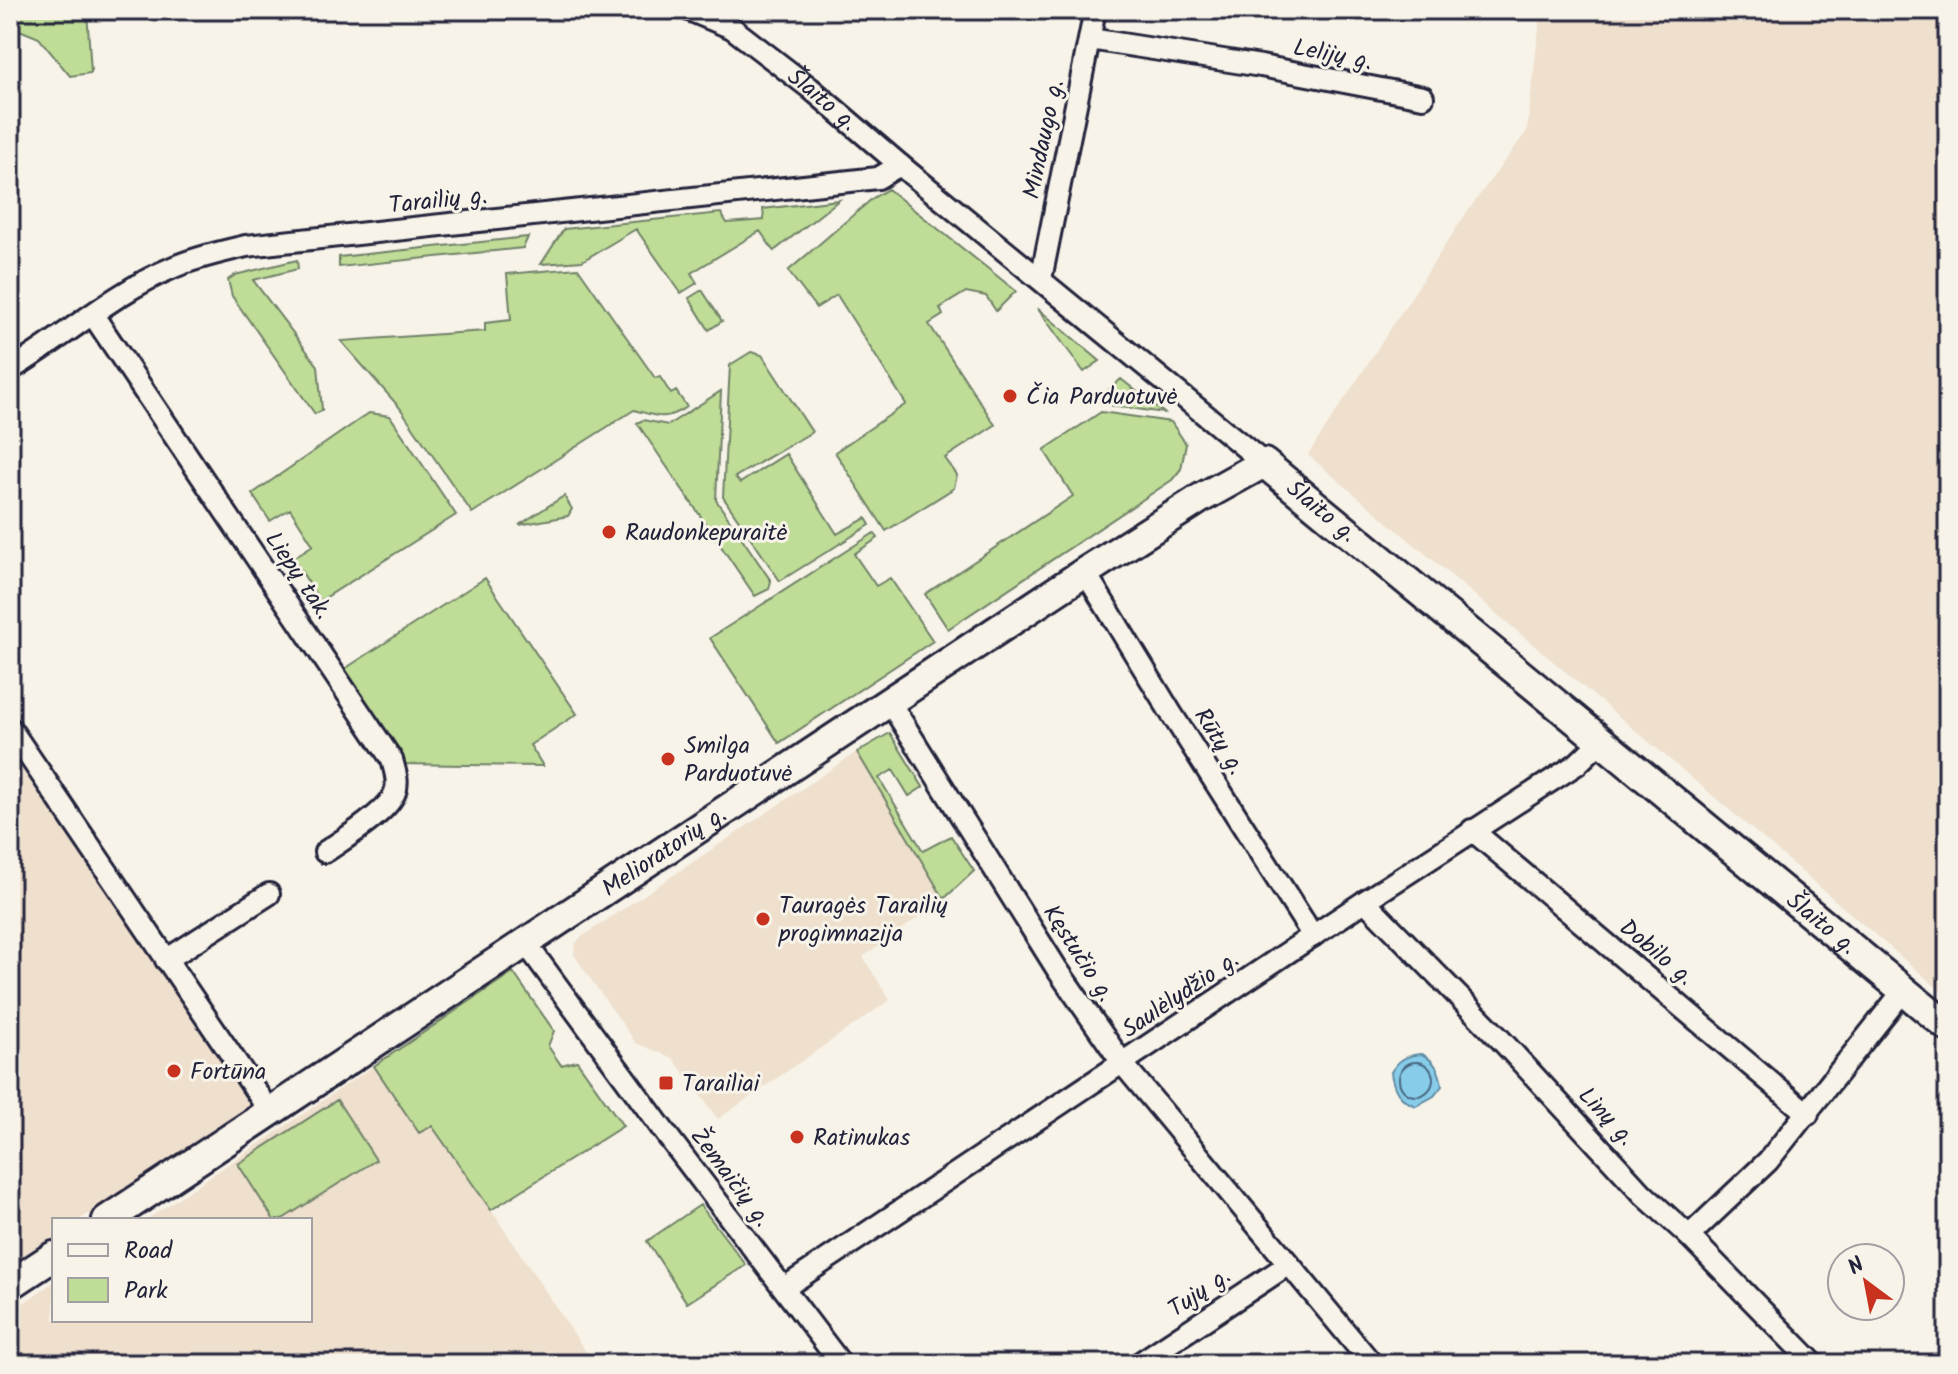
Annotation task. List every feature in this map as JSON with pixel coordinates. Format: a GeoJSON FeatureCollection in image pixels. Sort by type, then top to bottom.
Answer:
{"type":"FeatureCollection","features":[{"type":"Feature","properties":{"kind":"main road","name":"Melioratorių g."},"geometry":{"type":"LineString","coordinates":[[110,1218],[1085,572],[1201,498],[1264,463]]}},
{"type":"Feature","properties":{"kind":"main road","name":"Šlaito g."},"geometry":{"type":"LineString","coordinates":[[1264,463],[1948,1027]]}},
{"type":"Feature","properties":{"kind":"main road"},"geometry":{"type":"LineString","coordinates":[[10,1285],[52,1257]]}},
{"type":"Feature","properties":{"kind":"street","name":"Šlaito g."},"geometry":{"type":"LineString","coordinates":[[689,10],[732,28],[810,88],[1264,463]]}},
{"type":"Feature","properties":{"kind":"street","name":"Mindaugo g."},"geometry":{"type":"LineString","coordinates":[[1041,279],[1095,10]]}},
{"type":"Feature","properties":{"kind":"street","name":"Lelijų g."},"geometry":{"type":"LineString","coordinates":[[1090,39],[1261,66],[1423,97]]}},
{"type":"Feature","properties":{"kind":"street","name":"Tarailių g."},"geometry":{"type":"LineString","coordinates":[[10,370],[125,293],[174,267],[246,246],[878,178],[900,165]]}},
{"type":"Feature","properties":{"kind":"street","name":"Liepų tak."},"geometry":{"type":"LineString","coordinates":[[93,315],[392,760],[397,777],[395,794],[386,806],[325,852]]}},
{"type":"Feature","properties":{"kind":"street","name":"Rūtų g."},"geometry":{"type":"LineString","coordinates":[[1085,572],[1313,936]]}},
{"type":"Feature","properties":{"kind":"street","name":"Kęstučio g."},"geometry":{"type":"LineString","coordinates":[[889,701],[1057,969],[1123,1064],[1372,1364]]}},
{"type":"Feature","properties":{"kind":"street"},"geometry":{"type":"LineString","coordinates":[[10,728],[270,1112]]}},
{"type":"Feature","properties":{"kind":"street","name":"Saulėlydžio g."},"geometry":{"type":"LineString","coordinates":[[784,1288],[1472,830],[1577,764],[1602,740]]}},
{"type":"Feature","properties":{"kind":"street","name":"Dobilo g."},"geometry":{"type":"LineString","coordinates":[[1472,830],[1808,1114]]}},
{"type":"Feature","properties":{"kind":"street"},"geometry":{"type":"LineString","coordinates":[[166,960],[269,894]]}},
{"type":"Feature","properties":{"kind":"street","name":"Linų g."},"geometry":{"type":"LineString","coordinates":[[1365,901],[1501,1040],[1643,1194],[1689,1236],[1814,1364]]}},
{"type":"Feature","properties":{"kind":"street","name":"Žemaičių g."},"geometry":{"type":"LineString","coordinates":[[525,942],[841,1364]]}},
{"type":"Feature","properties":{"kind":"street"},"geometry":{"type":"LineString","coordinates":[[1689,1236],[1768,1161],[1904,990]]}},
{"type":"Feature","properties":{"kind":"street","name":"Tujų g."},"geometry":{"type":"LineString","coordinates":[[1138,1364],[1289,1264]]}},
{"type":"Feature","properties":{"kind":"shaded area"},"geometry":{"type":"Polygon","coordinates":[[[1541,10],[1948,10],[1948,997],[1308,455],[1467,212],[1527,131],[1541,10]]]}},
{"type":"Feature","properties":{"kind":"shaded area","name":"Tauragės Tarailių progimnazija"},"geometry":{"type":"Polygon","coordinates":[[[857,752],[944,899],[863,957],[890,1000],[718,1119],[673,1058],[636,1043],[578,961],[574,954],[575,945],[580,938],[857,752]]]}},
{"type":"Feature","properties":{"kind":"shaded area"},"geometry":{"type":"Polygon","coordinates":[[[31,759],[261,1100],[82,1218],[52,1218],[52,1238],[10,1266],[10,766],[31,759]]]}},
{"type":"Feature","properties":{"kind":"shaded area"},"geometry":{"type":"Polygon","coordinates":[[[374,1066],[419,1132],[431,1126],[594,1364],[10,1364],[10,1312],[52,1283],[52,1322],[312,1322],[312,1218],[149,1218],[374,1066]]]}},
{"type":"Feature","properties":{"kind":"green space"},"geometry":{"type":"Polygon","coordinates":[[[10,10],[87,10],[91,73],[70,76],[39,38],[10,26],[10,10]]]}},
{"type":"Feature","properties":{"kind":"green space"},"geometry":{"type":"Polygon","coordinates":[[[888,189],[1016,291],[996,311],[986,296],[966,292],[940,308],[943,315],[929,324],[995,425],[945,458],[957,475],[954,488],[886,531],[835,452],[906,404],[837,295],[816,308],[788,271],[873,198],[888,189]]]}},
{"type":"Feature","properties":{"kind":"green space"},"geometry":{"type":"Polygon","coordinates":[[[839,200],[774,251],[760,231],[691,273],[697,283],[681,293],[636,229],[582,261],[541,264],[564,229],[721,213],[727,223],[764,220],[763,209],[839,200]]]}},
{"type":"Feature","properties":{"kind":"green space"},"geometry":{"type":"Polygon","coordinates":[[[528,237],[523,248],[339,267],[339,257],[528,237]]]}},
{"type":"Feature","properties":{"kind":"green space"},"geometry":{"type":"Polygon","coordinates":[[[297,260],[298,269],[253,280],[318,366],[322,410],[315,414],[232,296],[228,280],[235,275],[297,260]]]}},
{"type":"Feature","properties":{"kind":"green space"},"geometry":{"type":"Polygon","coordinates":[[[578,268],[655,378],[660,377],[671,394],[676,391],[687,407],[661,416],[634,410],[472,513],[400,408],[341,341],[485,331],[485,323],[511,320],[507,274],[578,268]]]}},
{"type":"Feature","properties":{"kind":"green space"},"geometry":{"type":"Polygon","coordinates":[[[702,290],[722,321],[709,330],[689,298],[702,290]]]}},
{"type":"Feature","properties":{"kind":"green space"},"geometry":{"type":"Polygon","coordinates":[[[1037,308],[1100,361],[1084,372],[1037,308]]]}},
{"type":"Feature","properties":{"kind":"green space"},"geometry":{"type":"Polygon","coordinates":[[[751,352],[762,355],[812,432],[735,477],[740,483],[786,454],[837,534],[866,518],[870,525],[780,581],[723,497],[730,365],[751,352]]]}},
{"type":"Feature","properties":{"kind":"green space"},"geometry":{"type":"Polygon","coordinates":[[[1121,379],[1164,413],[1102,404],[1098,399],[1121,379]]]}},
{"type":"Feature","properties":{"kind":"green space"},"geometry":{"type":"Polygon","coordinates":[[[721,391],[716,500],[771,581],[769,589],[755,596],[637,423],[643,420],[668,425],[721,391]]]}},
{"type":"Feature","properties":{"kind":"green space"},"geometry":{"type":"Polygon","coordinates":[[[1101,412],[1171,422],[1186,444],[1181,469],[1172,480],[948,629],[925,594],[1073,496],[1044,450],[1101,412]]]}},
{"type":"Feature","properties":{"kind":"green space"},"geometry":{"type":"Polygon","coordinates":[[[369,413],[390,416],[456,515],[320,601],[293,558],[313,545],[290,509],[270,521],[252,494],[369,413]]]}},
{"type":"Feature","properties":{"kind":"green space"},"geometry":{"type":"Polygon","coordinates":[[[564,496],[572,509],[568,516],[519,525],[564,496]]]}},
{"type":"Feature","properties":{"kind":"green space"},"geometry":{"type":"Polygon","coordinates":[[[874,533],[878,538],[854,554],[876,586],[890,578],[933,641],[779,743],[710,638],[874,533]]]}},
{"type":"Feature","properties":{"kind":"green space"},"geometry":{"type":"Polygon","coordinates":[[[485,578],[577,714],[530,745],[543,766],[399,764],[340,672],[485,578]]]}},
{"type":"Feature","properties":{"kind":"green space"},"geometry":{"type":"Polygon","coordinates":[[[890,733],[923,787],[909,796],[893,770],[879,778],[923,851],[951,836],[974,871],[944,899],[857,752],[890,733]]]}},
{"type":"Feature","properties":{"kind":"green space"},"geometry":{"type":"Polygon","coordinates":[[[513,972],[554,1031],[548,1046],[561,1065],[577,1061],[623,1126],[491,1210],[432,1126],[419,1133],[374,1066],[513,972]]]}},
{"type":"Feature","properties":{"kind":"green space"},"geometry":{"type":"Polygon","coordinates":[[[337,1100],[376,1160],[284,1218],[273,1218],[238,1164],[337,1100]]]}},
{"type":"Feature","properties":{"kind":"green space"},"geometry":{"type":"Polygon","coordinates":[[[700,1205],[746,1265],[687,1303],[647,1241],[700,1205]]]}},
{"type":"Feature","properties":{"kind":"water"},"geometry":{"type":"Polygon","coordinates":[[[1422,1054],[1436,1067],[1442,1086],[1434,1096],[1416,1106],[1398,1093],[1391,1072],[1404,1058],[1422,1054]]]}},
{"type":"Feature","properties":{"kind":"place","name":"Čia Parduotuvė"},"geometry":{"type":"Point","coordinates":[1010,396]}},
{"type":"Feature","properties":{"kind":"place","name":"Raudonkepuraitė"},"geometry":{"type":"Point","coordinates":[609,532]}},
{"type":"Feature","properties":{"kind":"place","name":"Smilga Parduotuvė"},"geometry":{"type":"Point","coordinates":[668,759]}},
{"type":"Feature","properties":{"kind":"place","name":"Tauragės Tarailių progimnazija"},"geometry":{"type":"Point","coordinates":[763,919]}},
{"type":"Feature","properties":{"kind":"place","name":"Fortūna"},"geometry":{"type":"Point","coordinates":[174,1071]}},
{"type":"Feature","properties":{"kind":"place","name":"Tarailiai"},"geometry":{"type":"Point","coordinates":[666,1083]}},
{"type":"Feature","properties":{"kind":"place","name":"Ratinukas"},"geometry":{"type":"Point","coordinates":[797,1137]}}]}
